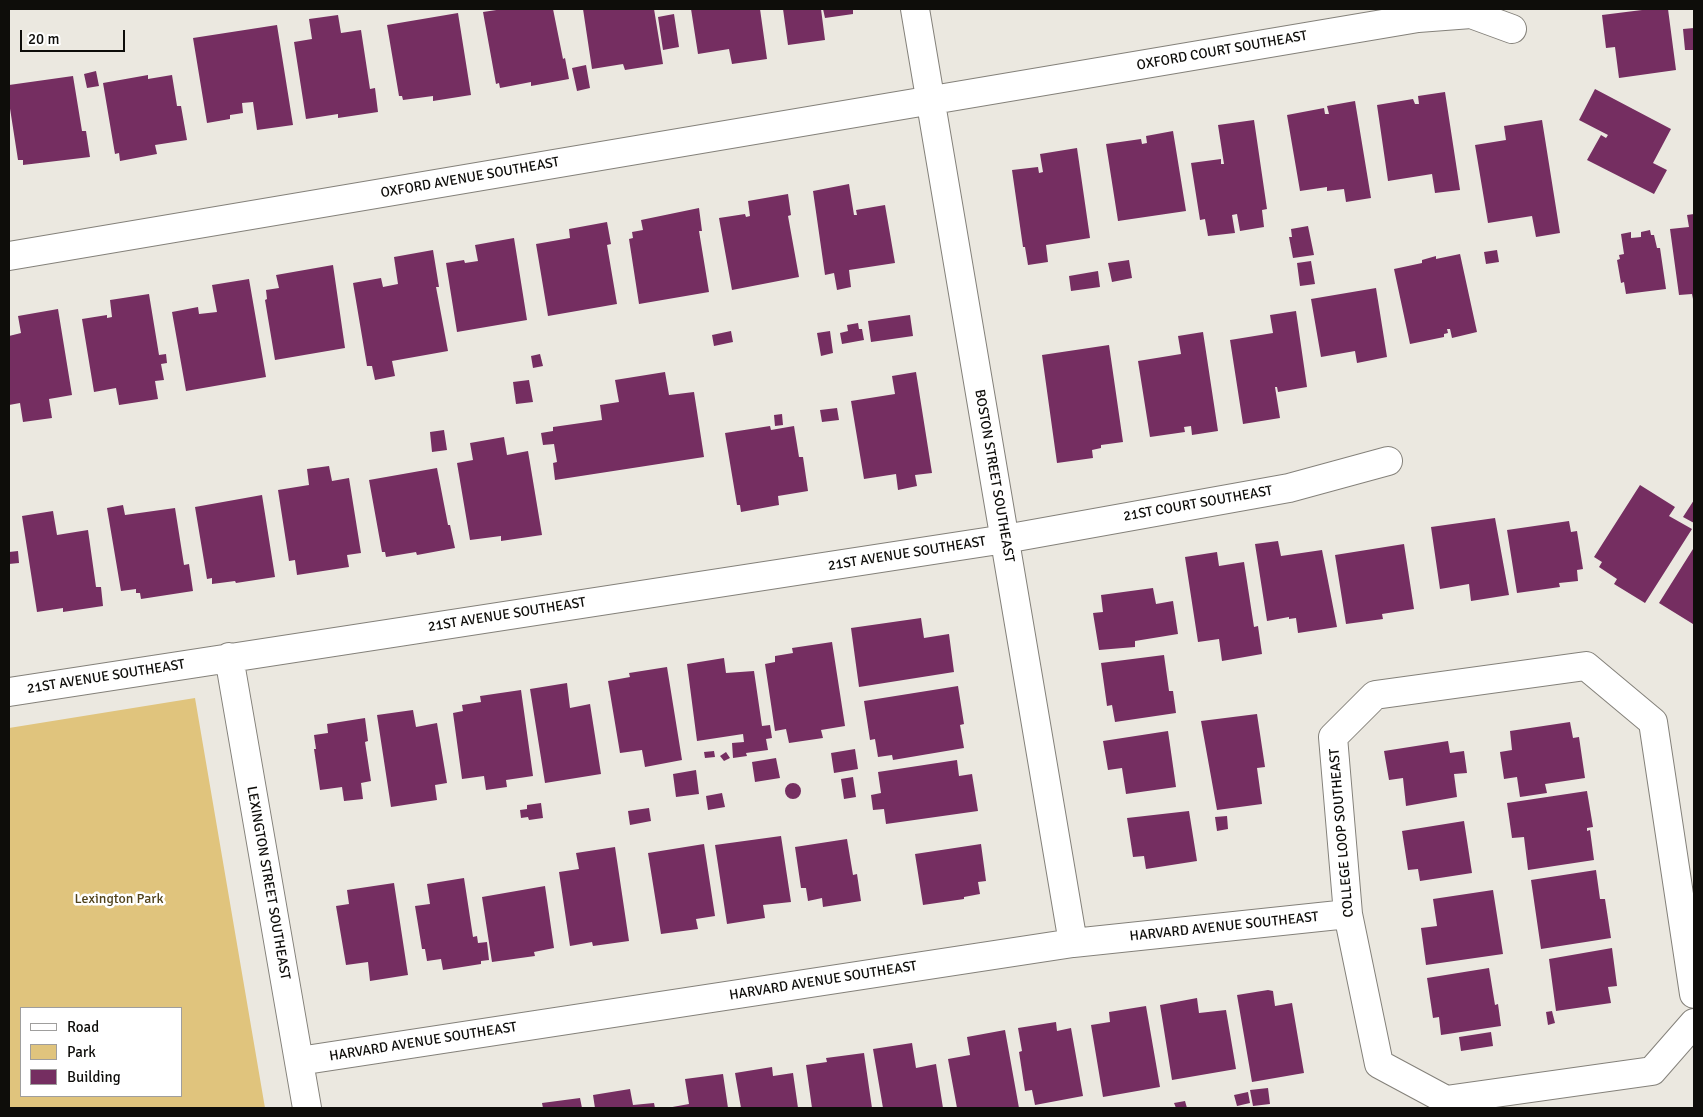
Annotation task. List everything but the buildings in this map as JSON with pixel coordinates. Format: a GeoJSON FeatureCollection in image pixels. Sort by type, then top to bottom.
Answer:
{"type":"FeatureCollection","features":[{"type":"Feature","properties":{"kind":"street","name":"BOSTON STREET SOUTHEAST"},"geometry":{"type":"LineString","coordinates":[[915,9],[1073,944]]}},
{"type":"Feature","properties":{"kind":"street","name":"OXFORD COURT SOUTHEAST"},"geometry":{"type":"LineString","coordinates":[[930,100],[1418,18],[1471,14],[1512,29]]}},
{"type":"Feature","properties":{"kind":"street","name":"OXFORD AVENUE SOUTHEAST"},"geometry":{"type":"LineString","coordinates":[[9,256],[930,100]]}},
{"type":"Feature","properties":{"kind":"street","name":"21ST COURT SOUTHEAST"},"geometry":{"type":"LineString","coordinates":[[1005,539],[1289,488],[1388,461]]}},
{"type":"Feature","properties":{"kind":"street","name":"21ST AVENUE SOUTHEAST"},"geometry":{"type":"LineString","coordinates":[[9,692],[1005,539]]}},
{"type":"Feature","properties":{"kind":"street","name":"LEXINGTON STREET SOUTHEAST"},"geometry":{"type":"LineString","coordinates":[[228,657],[307,1108]]}},
{"type":"Feature","properties":{"kind":"street","name":"COLLEGE LOOP SOUTHEAST"},"geometry":{"type":"LineString","coordinates":[[1694,994],[1653,722],[1586,666],[1375,695],[1333,737],[1348,914],[1379,1064],[1446,1100],[1652,1071],[1694,1023]]}},
{"type":"Feature","properties":{"kind":"street","name":"HARVARD AVENUE SOUTHEAST"},"geometry":{"type":"LineString","coordinates":[[299,1061],[1073,944],[1348,914]]}},
{"type":"Feature","properties":{"kind":"green space","name":"Lexington Park"},"geometry":{"type":"Polygon","coordinates":[[[195,698],[265,1108],[9,1108],[9,728],[195,698]]]}}]}
